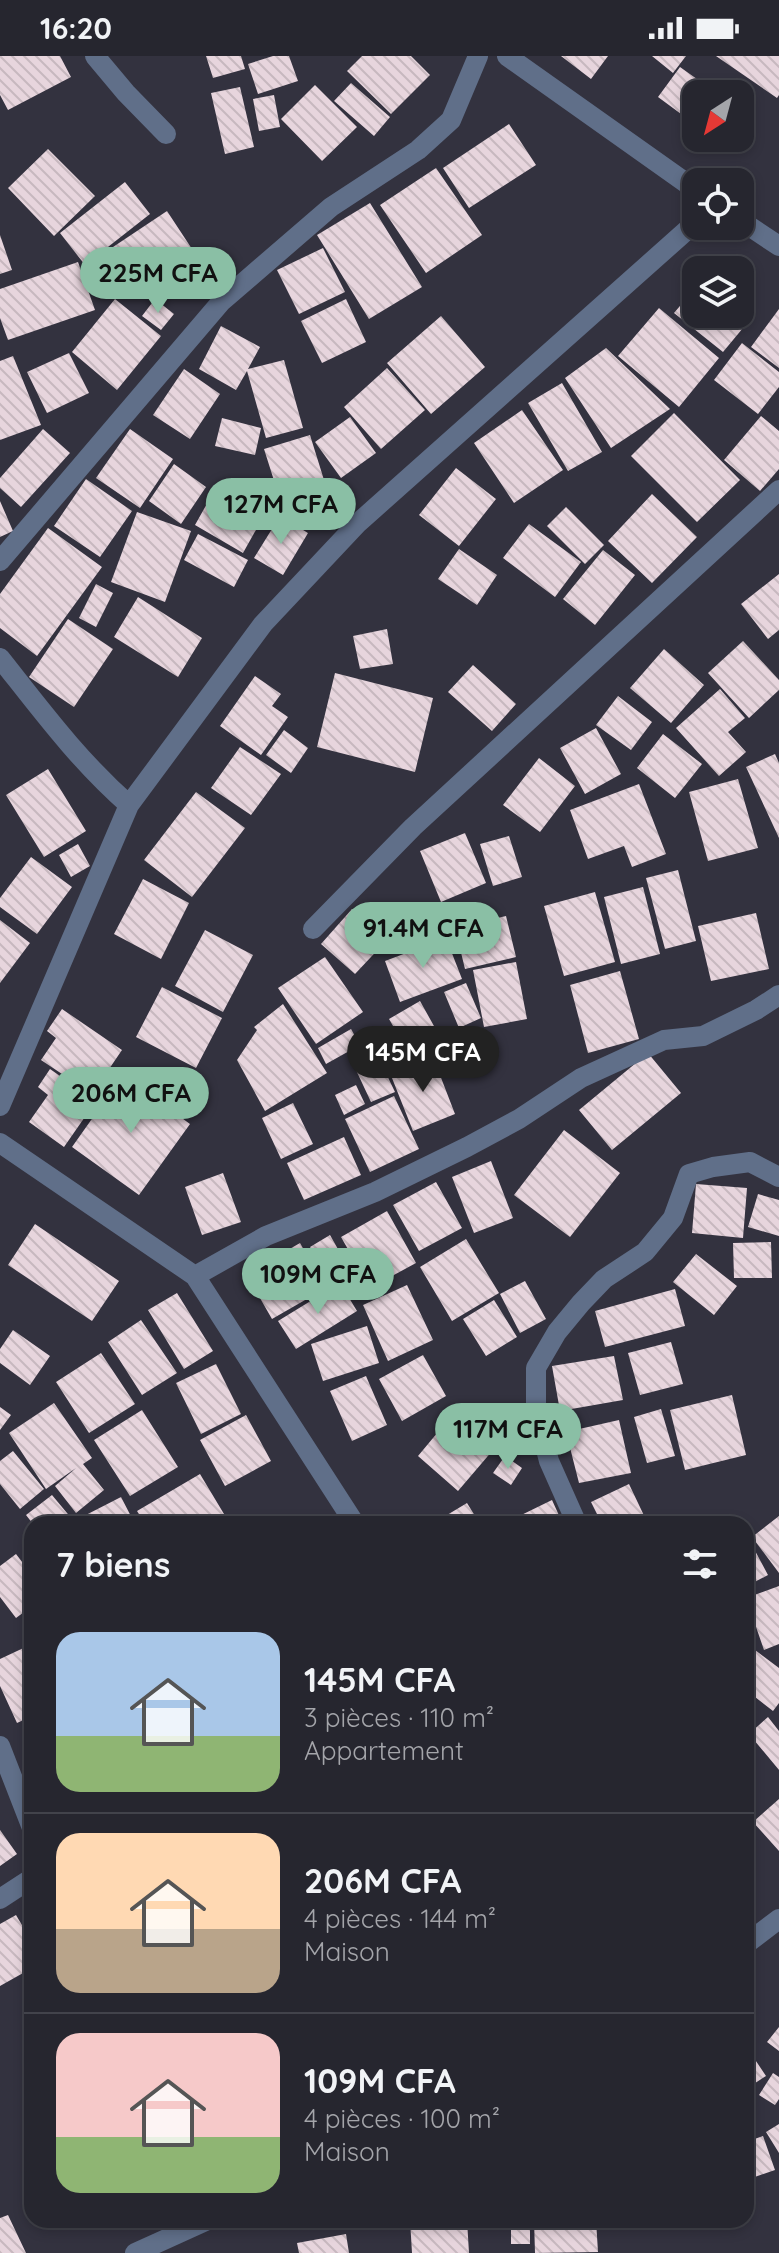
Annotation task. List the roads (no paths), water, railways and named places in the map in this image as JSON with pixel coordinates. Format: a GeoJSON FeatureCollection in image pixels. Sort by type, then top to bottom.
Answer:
{"type":"FeatureCollection","features":[{"type":"Feature","properties":{"kind":"street"},"geometry":{"type":"LineString","coordinates":[[95,56],[166,134]]}},
{"type":"Feature","properties":{"kind":"street"},"geometry":{"type":"LineString","coordinates":[[0,561],[221,302],[331,207],[418,150],[451,120],[478,56]]}},
{"type":"Feature","properties":{"kind":"street"},"geometry":{"type":"LineString","coordinates":[[507,56],[682,180]]}},
{"type":"Feature","properties":{"kind":"street"},"geometry":{"type":"LineString","coordinates":[[754,229],[779,246]]}},
{"type":"Feature","properties":{"kind":"street"},"geometry":{"type":"LineString","coordinates":[[0,1106],[129,805],[263,624],[358,523],[682,234]]}},
{"type":"Feature","properties":{"kind":"street"},"geometry":{"type":"LineString","coordinates":[[313,929],[413,827],[779,490]]}},
{"type":"Feature","properties":{"kind":"street"},"geometry":{"type":"LineString","coordinates":[[0,658],[49,723],[100,779],[129,805]]}},
{"type":"Feature","properties":{"kind":"street"},"geometry":{"type":"LineString","coordinates":[[195,1276],[266,1236],[375,1192],[467,1147],[519,1119],[581,1078],[664,1040],[703,1036],[779,995]]}},
{"type":"Feature","properties":{"kind":"street"},"geometry":{"type":"LineString","coordinates":[[2,1148],[195,1276],[350,1516]]}},
{"type":"Feature","properties":{"kind":"street"},"geometry":{"type":"LineString","coordinates":[[573,1516],[549,1461],[536,1411],[536,1368],[557,1332],[604,1279],[645,1252],[673,1218],[689,1174],[750,1162],[779,1177]]}},
{"type":"Feature","properties":{"kind":"street"},"geometry":{"type":"LineString","coordinates":[[0,1746],[24,1808]]}},
{"type":"Feature","properties":{"kind":"street"},"geometry":{"type":"LineString","coordinates":[[0,1899],[24,1883]]}},
{"type":"Feature","properties":{"kind":"street"},"geometry":{"type":"LineString","coordinates":[[754,1938],[779,1919]]}},
{"type":"Feature","properties":{"kind":"street"},"geometry":{"type":"LineString","coordinates":[[135,2253],[190,2228]]}}]}
